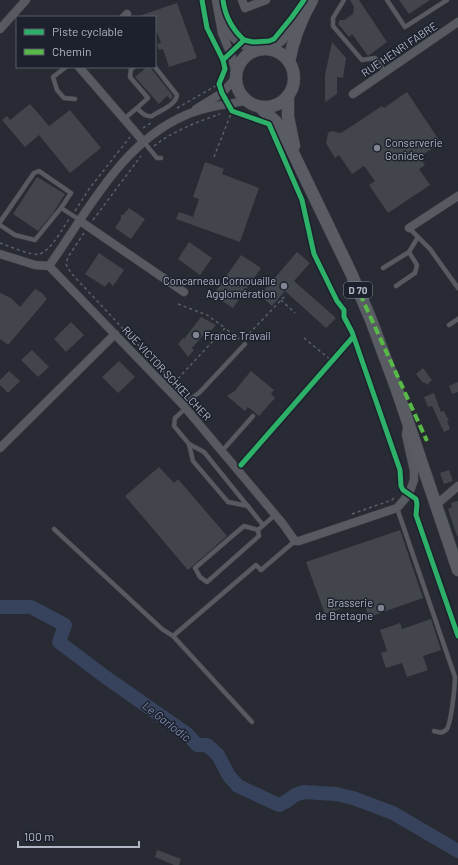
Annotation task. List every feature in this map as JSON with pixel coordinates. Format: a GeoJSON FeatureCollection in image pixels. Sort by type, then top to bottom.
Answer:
{"type":"FeatureCollection","features":[{"type":"Feature","properties":{"kind":"main road"},"geometry":{"type":"LineString","coordinates":[[289,62],[292,46],[305,12],[312,0]]}},
{"type":"Feature","properties":{"kind":"main road"},"geometry":{"type":"LineString","coordinates":[[268,49],[281,39],[305,12]]}},
{"type":"Feature","properties":{"kind":"main road"},"geometry":{"type":"LineString","coordinates":[[268,49],[283,55],[289,62],[293,70],[294,80],[288,97],[276,106],[261,108],[246,101],[238,91],[235,77],[240,62],[244,57],[256,50],[268,49]]}},
{"type":"Feature","properties":{"kind":"main road","name":"D 70"},"geometry":{"type":"LineString","coordinates":[[288,97],[288,117],[298,163]]}},
{"type":"Feature","properties":{"kind":"main road","name":"D 70"},"geometry":{"type":"LineString","coordinates":[[261,108],[276,122],[298,163],[371,320],[458,570]]}},
{"type":"Feature","properties":{"kind":"street"},"geometry":{"type":"LineString","coordinates":[[0,29],[26,0]]}},
{"type":"Feature","properties":{"kind":"street"},"geometry":{"type":"LineString","coordinates":[[0,254],[35,265],[49,266],[117,169],[143,142],[162,128],[222,93],[235,77],[232,57],[222,33],[216,0]]}},
{"type":"Feature","properties":{"kind":"street"},"geometry":{"type":"LineString","coordinates":[[242,0],[245,8],[266,0]]}},
{"type":"Feature","properties":{"kind":"street"},"geometry":{"type":"LineString","coordinates":[[220,18],[230,34],[240,44],[256,50]]}},
{"type":"Feature","properties":{"kind":"street","name":"RUE HENRI FABRE"},"geometry":{"type":"LineString","coordinates":[[353,94],[458,22]]}},
{"type":"Feature","properties":{"kind":"street"},"geometry":{"type":"LineString","coordinates":[[80,68],[143,142]]}},
{"type":"Feature","properties":{"kind":"street"},"geometry":{"type":"LineString","coordinates":[[187,114],[229,109],[246,101]]}},
{"type":"Feature","properties":{"kind":"street"},"geometry":{"type":"LineString","coordinates":[[409,228],[458,196]]}},
{"type":"Feature","properties":{"kind":"street"},"geometry":{"type":"LineString","coordinates":[[80,220],[184,292]]}},
{"type":"Feature","properties":{"kind":"street","name":"RUE VICTOR SCHŒLCHER"},"geometry":{"type":"LineString","coordinates":[[49,266],[186,405],[295,540]]}},
{"type":"Feature","properties":{"kind":"street"},"geometry":{"type":"LineString","coordinates":[[0,448],[115,334]]}},
{"type":"Feature","properties":{"kind":"street"},"geometry":{"type":"LineString","coordinates":[[295,540],[298,541],[397,508],[406,492],[412,486],[414,471],[406,435],[407,421]]}},
{"type":"Feature","properties":{"kind":"street"},"geometry":{"type":"LineString","coordinates":[[436,505],[458,486]]}},
{"type":"Feature","properties":{"kind":"lane"},"geometry":{"type":"LineString","coordinates":[[344,0],[333,18],[333,26],[362,60],[375,58],[385,72]]}},
{"type":"Feature","properties":{"kind":"lane"},"geometry":{"type":"LineString","coordinates":[[387,0],[405,27],[447,0]]}},
{"type":"Feature","properties":{"kind":"lane"},"geometry":{"type":"LineString","coordinates":[[65,68],[53,78],[56,90],[64,98],[75,99]]}},
{"type":"Feature","properties":{"kind":"lane"},"geometry":{"type":"LineString","coordinates":[[124,119],[148,98],[132,80],[130,73],[132,68]]}},
{"type":"Feature","properties":{"kind":"lane"},"geometry":{"type":"LineString","coordinates":[[137,108],[145,115],[152,116],[174,103],[177,99],[176,93],[156,68]]}},
{"type":"Feature","properties":{"kind":"lane"},"geometry":{"type":"LineString","coordinates":[[143,142],[157,158],[161,158]]}},
{"type":"Feature","properties":{"kind":"lane"},"geometry":{"type":"LineString","coordinates":[[39,171],[71,192],[61,208],[35,240],[15,235],[0,224],[34,173],[39,171]]}},
{"type":"Feature","properties":{"kind":"lane"},"geometry":{"type":"LineString","coordinates":[[61,208],[80,220]]}},
{"type":"Feature","properties":{"kind":"lane"},"geometry":{"type":"LineString","coordinates":[[409,228],[430,249],[458,288]]}},
{"type":"Feature","properties":{"kind":"lane"},"geometry":{"type":"LineString","coordinates":[[383,268],[409,252],[418,237]]}},
{"type":"Feature","properties":{"kind":"lane"},"geometry":{"type":"LineString","coordinates":[[396,286],[415,273],[417,265],[409,252]]}},
{"type":"Feature","properties":{"kind":"lane"},"geometry":{"type":"LineString","coordinates":[[449,325],[458,319]]}},
{"type":"Feature","properties":{"kind":"lane"},"geometry":{"type":"LineString","coordinates":[[245,344],[186,405],[175,418],[174,426],[189,444],[204,452],[263,525]]}},
{"type":"Feature","properties":{"kind":"lane"},"geometry":{"type":"LineString","coordinates":[[222,451],[253,416]]}},
{"type":"Feature","properties":{"kind":"lane"},"geometry":{"type":"LineString","coordinates":[[189,444],[194,461],[228,502],[248,506]]}},
{"type":"Feature","properties":{"kind":"lane"},"geometry":{"type":"LineString","coordinates":[[397,508],[456,677],[449,726],[445,732],[441,733],[434,731]]}},
{"type":"Feature","properties":{"kind":"lane"},"geometry":{"type":"LineString","coordinates":[[258,530],[275,515]]}},
{"type":"Feature","properties":{"kind":"lane"},"geometry":{"type":"LineString","coordinates":[[244,526],[258,530],[259,536],[207,582],[200,577],[195,568],[244,526]]}},
{"type":"Feature","properties":{"kind":"lane"},"geometry":{"type":"LineString","coordinates":[[54,529],[162,629],[173,636],[252,722]]}},
{"type":"Feature","properties":{"kind":"lane"},"geometry":{"type":"LineString","coordinates":[[173,636],[256,566],[261,570],[295,540]]}},
{"type":"Feature","properties":{"kind":"path"},"geometry":{"type":"LineString","coordinates":[[222,77],[219,84],[222,93]]}},
{"type":"Feature","properties":{"kind":"path"},"geometry":{"type":"LineString","coordinates":[[214,157],[229,109],[239,113]]}},
{"type":"Feature","properties":{"kind":"path"},"geometry":{"type":"LineString","coordinates":[[186,405],[183,392],[71,273],[66,264],[68,257],[89,226],[142,155],[160,141],[194,123],[223,113]]}},
{"type":"Feature","properties":{"kind":"path"},"geometry":{"type":"LineString","coordinates":[[178,304],[207,315],[242,342],[285,296]]}},
{"type":"Feature","properties":{"kind":"path"},"geometry":{"type":"LineString","coordinates":[[281,300],[295,313]]}},
{"type":"Feature","properties":{"kind":"path"},"geometry":{"type":"LineString","coordinates":[[174,383],[225,328]]}},
{"type":"Feature","properties":{"kind":"path"},"geometry":{"type":"LineString","coordinates":[[304,338],[332,361]]}},
{"type":"Feature","properties":{"kind":"path"},"geometry":{"type":"LineString","coordinates":[[327,366],[336,356]]}},
{"type":"Feature","properties":{"kind":"path"},"geometry":{"type":"LineString","coordinates":[[347,516],[392,500],[406,492]]}},
{"type":"Feature","properties":{"kind":"building"},"geometry":{"type":"Polygon","coordinates":[[[350,0],[359,0],[387,42],[368,56],[352,34],[349,37],[338,24],[340,20],[344,20],[353,14],[354,7],[350,0]]]}},
{"type":"Feature","properties":{"kind":"building"},"geometry":{"type":"Polygon","coordinates":[[[399,0],[430,0],[409,14],[399,0]]]}},
{"type":"Feature","properties":{"kind":"building"},"geometry":{"type":"Polygon","coordinates":[[[177,3],[197,58],[169,67],[163,49],[159,50],[157,44],[161,43],[156,30],[156,16],[139,16],[177,3]]]}},
{"type":"Feature","properties":{"kind":"building"},"geometry":{"type":"Polygon","coordinates":[[[332,42],[346,58],[343,78],[337,77],[337,94],[325,102],[325,75],[332,42]]]}},
{"type":"Feature","properties":{"kind":"building"},"geometry":{"type":"Polygon","coordinates":[[[146,68],[151,68],[173,96],[171,100],[167,96],[159,104],[135,77],[146,68]]]}},
{"type":"Feature","properties":{"kind":"building","name":"Conserverie Gonidec"},"geometry":{"type":"Polygon","coordinates":[[[407,92],[441,143],[419,157],[425,165],[419,169],[430,185],[388,213],[369,185],[375,181],[364,166],[352,174],[339,155],[335,158],[326,143],[328,133],[331,131],[341,133],[382,106],[384,108],[407,92]]]}},
{"type":"Feature","properties":{"kind":"building"},"geometry":{"type":"Polygon","coordinates":[[[30,104],[49,126],[70,110],[101,148],[70,173],[39,135],[25,147],[2,120],[7,116],[10,120],[30,104]]]}},
{"type":"Feature","properties":{"kind":"building"},"geometry":{"type":"Polygon","coordinates":[[[205,162],[224,169],[222,174],[259,188],[240,242],[176,219],[179,212],[193,217],[199,199],[193,197],[205,162]]]}},
{"type":"Feature","properties":{"kind":"building"},"geometry":{"type":"Polygon","coordinates":[[[37,177],[65,194],[53,213],[38,231],[13,214],[37,177]]]}},
{"type":"Feature","properties":{"kind":"building"},"geometry":{"type":"Polygon","coordinates":[[[129,208],[145,219],[131,239],[115,228],[121,219],[121,215],[123,215],[129,208]]]}},
{"type":"Feature","properties":{"kind":"building"},"geometry":{"type":"Polygon","coordinates":[[[189,242],[212,258],[200,275],[178,259],[189,242]]]}},
{"type":"Feature","properties":{"kind":"building","name":"Concarneau Cornouaille Agglomération"},"geometry":{"type":"Polygon","coordinates":[[[297,252],[310,263],[294,281],[336,318],[326,328],[285,291],[272,306],[260,295],[297,252]]]}},
{"type":"Feature","properties":{"kind":"building"},"geometry":{"type":"Polygon","coordinates":[[[99,253],[124,270],[113,286],[109,282],[105,287],[85,274],[99,253]]]}},
{"type":"Feature","properties":{"kind":"building"},"geometry":{"type":"Polygon","coordinates":[[[241,255],[261,268],[233,308],[213,295],[241,255]]]}},
{"type":"Feature","properties":{"kind":"building"},"geometry":{"type":"Polygon","coordinates":[[[35,289],[42,293],[47,299],[8,345],[0,339],[0,293],[11,298],[20,307],[35,289]]]}},
{"type":"Feature","properties":{"kind":"building"},"geometry":{"type":"Polygon","coordinates":[[[201,317],[216,325],[207,335],[205,333],[192,348],[194,350],[188,357],[178,344],[183,338],[184,339],[201,317]]]}},
{"type":"Feature","properties":{"kind":"building"},"geometry":{"type":"Polygon","coordinates":[[[71,322],[84,335],[66,352],[54,339],[71,322]]]}},
{"type":"Feature","properties":{"kind":"building"},"geometry":{"type":"Polygon","coordinates":[[[32,350],[49,367],[38,377],[21,360],[32,350]]]}},
{"type":"Feature","properties":{"kind":"building"},"geometry":{"type":"Polygon","coordinates":[[[119,361],[135,377],[118,393],[102,377],[119,361]]]}},
{"type":"Feature","properties":{"kind":"building"},"geometry":{"type":"Polygon","coordinates":[[[423,368],[432,380],[427,385],[424,382],[423,383],[416,374],[423,368]]]}},
{"type":"Feature","properties":{"kind":"building"},"geometry":{"type":"Polygon","coordinates":[[[9,371],[20,381],[8,393],[0,385],[0,380],[9,371]]]}},
{"type":"Feature","properties":{"kind":"building"},"geometry":{"type":"Polygon","coordinates":[[[251,371],[274,390],[271,394],[275,398],[259,416],[248,407],[245,411],[227,396],[236,390],[251,371]]]}},
{"type":"Feature","properties":{"kind":"building"},"geometry":{"type":"Polygon","coordinates":[[[458,382],[458,392],[452,394],[449,386],[458,382]]]}},
{"type":"Feature","properties":{"kind":"building"},"geometry":{"type":"Polygon","coordinates":[[[434,393],[441,412],[444,411],[449,421],[447,421],[450,429],[444,432],[432,406],[428,407],[424,397],[434,393]]]}},
{"type":"Feature","properties":{"kind":"building"},"geometry":{"type":"Polygon","coordinates":[[[159,467],[174,483],[178,479],[227,536],[188,570],[125,496],[159,467]]]}},
{"type":"Feature","properties":{"kind":"building"},"geometry":{"type":"Polygon","coordinates":[[[449,470],[453,481],[444,484],[440,473],[449,470]]]}},
{"type":"Feature","properties":{"kind":"building"},"geometry":{"type":"Polygon","coordinates":[[[458,501],[457,536],[448,509],[452,507],[451,503],[458,501]]]}},
{"type":"Feature","properties":{"kind":"building","name":"Brasserie de Bretagne"},"geometry":{"type":"Polygon","coordinates":[[[400,530],[423,598],[369,617],[363,601],[325,614],[306,562],[400,530]]]}},
{"type":"Feature","properties":{"kind":"building"},"geometry":{"type":"Polygon","coordinates":[[[431,619],[441,650],[423,656],[428,670],[407,677],[402,663],[386,668],[381,653],[387,651],[380,630],[400,623],[402,629],[431,619]]]}},
{"type":"Feature","properties":{"kind":"building"},"geometry":{"type":"Polygon","coordinates":[[[157,850],[181,859],[179,865],[174,865],[155,857],[157,850]]]}},
{"type":"Feature","properties":{"kind":"waterway","name":"Le Garlodic"},"geometry":{"type":"LineString","coordinates":[[0,607],[31,607],[65,625],[59,642],[104,676],[187,734],[197,745],[207,745],[218,755],[229,776],[238,786],[279,805],[295,795],[304,792],[336,794],[353,798],[393,813],[458,851]]}},
{"type":"Feature","properties":{"kind":"marked path"},"geometry":{"type":"LineString","coordinates":[[360,294],[427,441]]}},
{"type":"Feature","properties":{"kind":"cycle path"},"geometry":{"type":"LineString","coordinates":[[202,0],[207,28],[223,60],[244,40],[230,22],[225,11],[223,0]]}},
{"type":"Feature","properties":{"kind":"cycle path"},"geometry":{"type":"LineString","coordinates":[[244,40],[253,42],[269,41],[274,39],[304,0]]}},
{"type":"Feature","properties":{"kind":"cycle path"},"geometry":{"type":"LineString","coordinates":[[223,60],[225,69],[219,84],[222,93],[232,111],[269,124],[302,200],[314,254],[337,301],[344,310],[344,317],[352,332],[400,470],[401,486],[403,490],[416,499],[416,515],[458,636]]}},
{"type":"Feature","properties":{"kind":"cycle path"},"geometry":{"type":"LineString","coordinates":[[241,465],[353,337]]}},
{"type":"Feature","properties":{"kind":"place","name":"Conserverie Gonidec"},"geometry":{"type":"Point","coordinates":[377,148]}},
{"type":"Feature","properties":{"kind":"place","name":"Concarneau Cornouaille Agglomération"},"geometry":{"type":"Point","coordinates":[284,286]}},
{"type":"Feature","properties":{"kind":"place","name":"France Travail"},"geometry":{"type":"Point","coordinates":[196,335]}},
{"type":"Feature","properties":{"kind":"place","name":"Brasserie de Bretagne"},"geometry":{"type":"Point","coordinates":[381,608]}}]}
